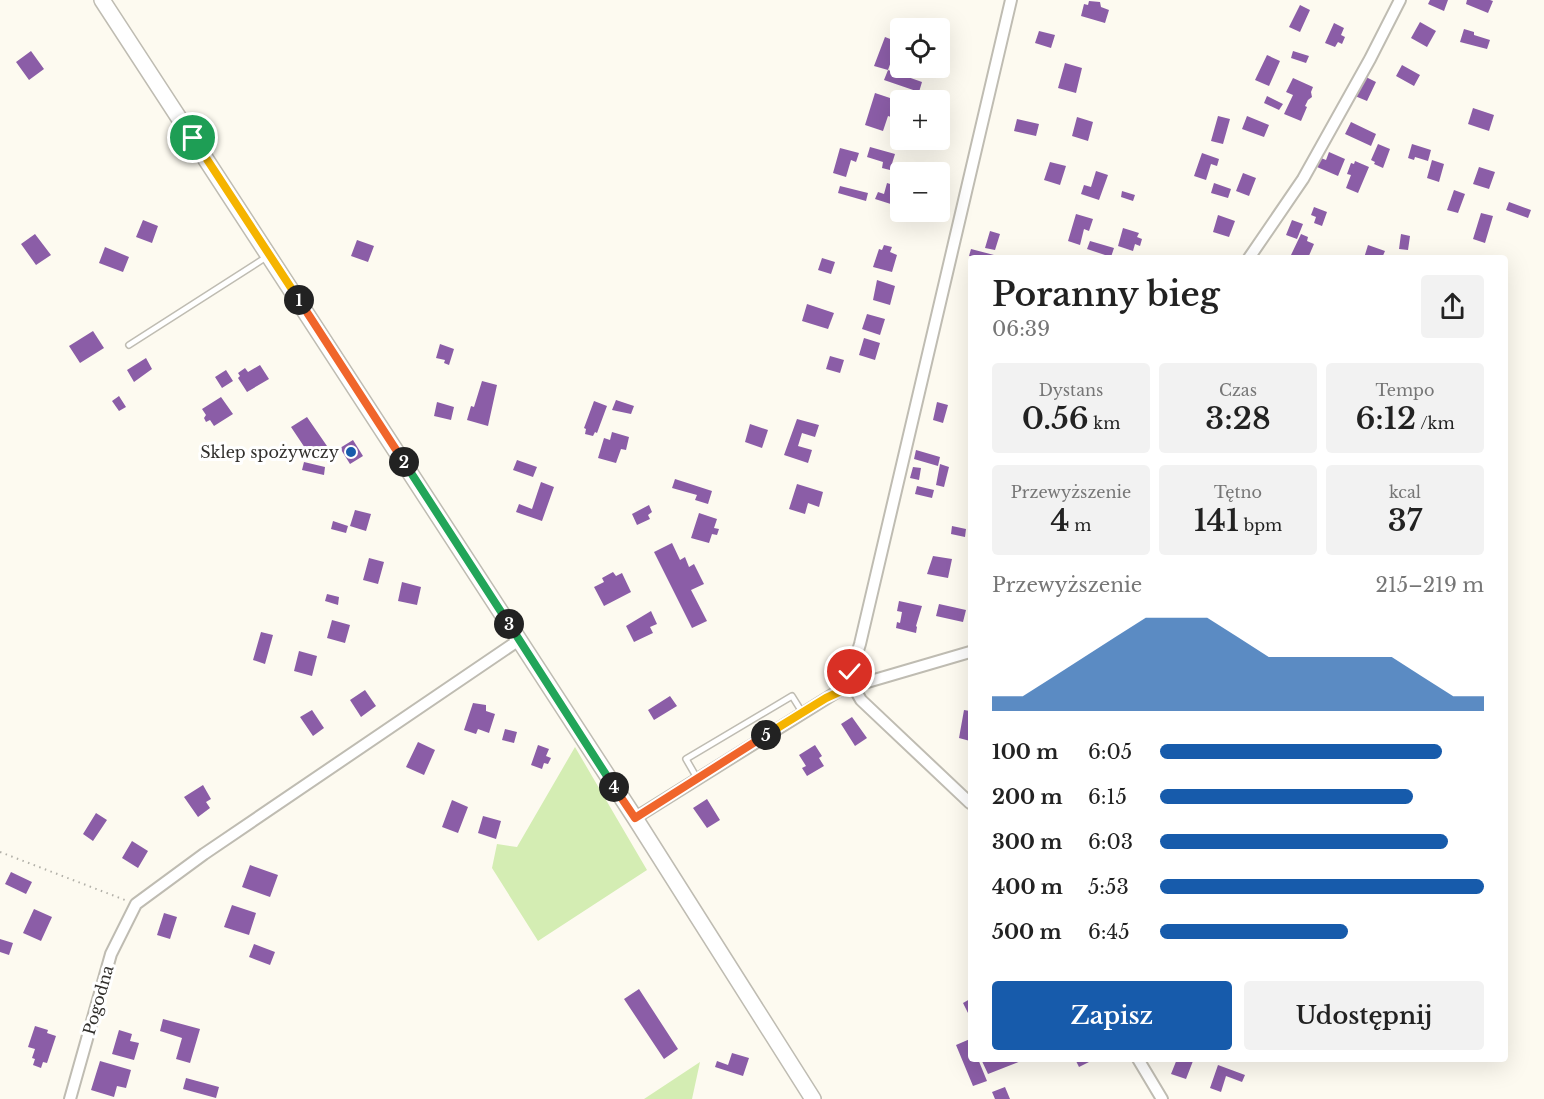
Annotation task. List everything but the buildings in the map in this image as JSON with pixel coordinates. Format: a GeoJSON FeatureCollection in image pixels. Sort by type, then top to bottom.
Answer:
{"type":"FeatureCollection","features":[{"type":"Feature","properties":{"kind":"main road"},"geometry":{"type":"LineString","coordinates":[[102,0],[635,818],[813,1099]]}},
{"type":"Feature","properties":{"kind":"street"},"geometry":{"type":"LineString","coordinates":[[968,801],[861,700],[849,679],[860,644],[1011,0]]}},
{"type":"Feature","properties":{"kind":"street"},"geometry":{"type":"LineString","coordinates":[[1251,255],[1303,179],[1400,0]]}},
{"type":"Feature","properties":{"kind":"street"},"geometry":{"type":"LineString","coordinates":[[136,904],[204,854],[519,640]]}},
{"type":"Feature","properties":{"kind":"street"},"geometry":{"type":"LineString","coordinates":[[635,818],[802,712],[852,686],[968,653]]}},
{"type":"Feature","properties":{"kind":"street","name":"Pogodna"},"geometry":{"type":"LineString","coordinates":[[70,1099],[111,954],[136,904]]}},
{"type":"Feature","properties":{"kind":"street"},"geometry":{"type":"LineString","coordinates":[[1140,1062],[1162,1099]]}},
{"type":"Feature","properties":{"kind":"lane"},"geometry":{"type":"LineString","coordinates":[[129,345],[269,255]]}},
{"type":"Feature","properties":{"kind":"lane"},"geometry":{"type":"LineString","coordinates":[[697,778],[686,759],[792,696],[802,712]]}},
{"type":"Feature","properties":{"kind":"path"},"geometry":{"type":"LineString","coordinates":[[0,852],[136,904]]}},
{"type":"Feature","properties":{"kind":"green space"},"geometry":{"type":"Polygon","coordinates":[[[575,747],[647,870],[538,941],[492,868],[497,844],[517,847],[575,747]]]}},
{"type":"Feature","properties":{"kind":"green space"},"geometry":{"type":"Polygon","coordinates":[[[700,1062],[692,1099],[644,1099],[700,1062]]]}},
{"type":"Feature","properties":{"kind":"place","name":"Sklep spożywczy"},"geometry":{"type":"Point","coordinates":[351,452]}},
{"type":"Feature","properties":{"kind":"route"},"geometry":{"type":"LineString","coordinates":[[193,138],[635,818],[802,712],[840,690],[852,686],[849,679],[850,672]]}}]}
